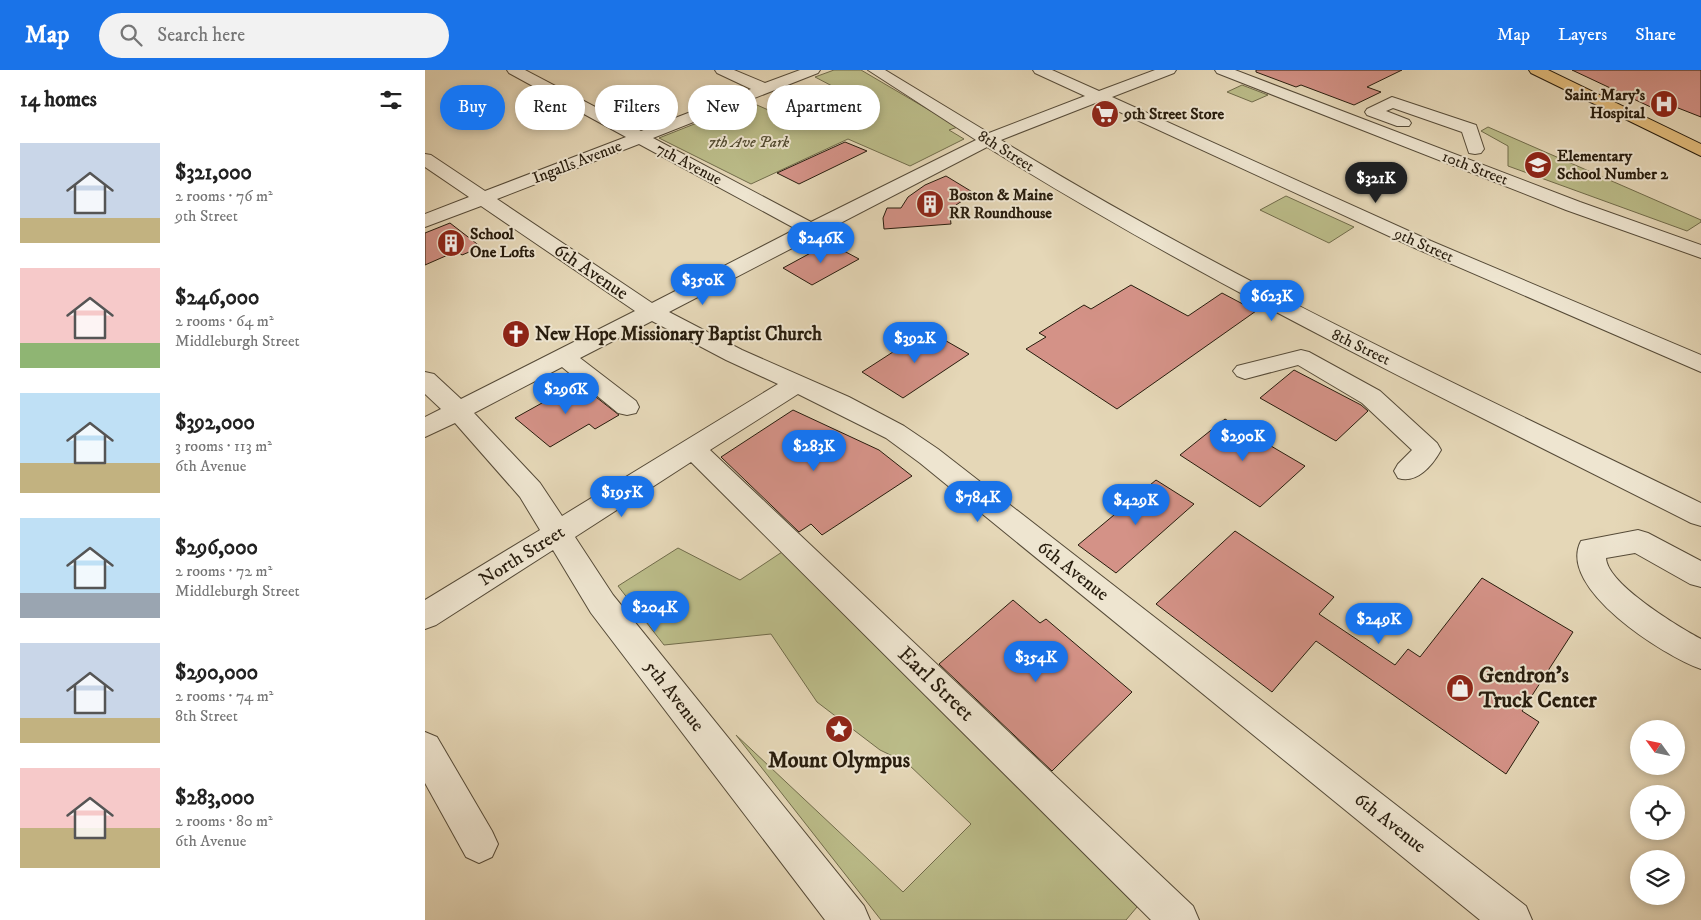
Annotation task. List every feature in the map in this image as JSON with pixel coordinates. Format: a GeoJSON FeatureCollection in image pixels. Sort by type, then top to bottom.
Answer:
{"type":"FeatureCollection","features":[{"type":"Feature","properties":{"kind":"main road"},"geometry":{"type":"LineString","coordinates":[[1536,70],[1701,151]]}},
{"type":"Feature","properties":{"kind":"street","name":"7th Avenue"},"geometry":{"type":"LineString","coordinates":[[515,70],[811,230]]}},
{"type":"Feature","properties":{"kind":"street"},"geometry":{"type":"LineString","coordinates":[[722,70],[765,89]]}},
{"type":"Feature","properties":{"kind":"street","name":"Ingalls Avenue"},"geometry":{"type":"LineString","coordinates":[[425,221],[813,70]]}},
{"type":"Feature","properties":{"kind":"street","name":"8th Street"},"geometry":{"type":"LineString","coordinates":[[875,70],[933,104],[988,141],[1083,196],[1321,327],[1701,515]]}},
{"type":"Feature","properties":{"kind":"street","name":"9th Street"},"geometry":{"type":"LineString","coordinates":[[1040,70],[1424,245],[1701,364]]}},
{"type":"Feature","properties":{"kind":"street"},"geometry":{"type":"LineString","coordinates":[[425,428],[988,141],[1169,70]]}},
{"type":"Feature","properties":{"kind":"street","name":"10th Street"},"geometry":{"type":"LineString","coordinates":[[1222,70],[1701,252]]}},
{"type":"Feature","properties":{"kind":"street"},"geometry":{"type":"LineString","coordinates":[[1419,129],[1373,112],[1392,102],[1470,129],[1475,149]]}},
{"type":"Feature","properties":{"kind":"street"},"geometry":{"type":"LineString","coordinates":[[1457,142],[1475,149]]}},
{"type":"Feature","properties":{"kind":"street"},"geometry":{"type":"LineString","coordinates":[[1455,160],[1475,149]]}},
{"type":"Feature","properties":{"kind":"street","name":"6th Avenue"},"geometry":{"type":"LineString","coordinates":[[425,159],[651,312],[733,355],[840,403],[895,432],[929,456],[1512,920]]}},
{"type":"Feature","properties":{"kind":"street"},"geometry":{"type":"LineString","coordinates":[[564,357],[627,407]]}},
{"type":"Feature","properties":{"kind":"street"},"geometry":{"type":"LineString","coordinates":[[1245,371],[1301,357],[1371,397],[1428,450],[1407,471]]}},
{"type":"Feature","properties":{"kind":"street","name":"5th Avenue"},"geometry":{"type":"LineString","coordinates":[[425,380],[458,412],[530,490],[601,604],[850,920]]}},
{"type":"Feature","properties":{"kind":"street","name":"North Street"},"geometry":{"type":"LineString","coordinates":[[425,616],[796,384]]}},
{"type":"Feature","properties":{"kind":"street","name":"Earl Street"},"geometry":{"type":"LineString","coordinates":[[693,449],[1179,920]]}},
{"type":"Feature","properties":{"kind":"street"},"geometry":{"type":"LineString","coordinates":[[1701,575],[1637,540],[1591,549],[1591,566],[1622,602],[1671,639],[1701,656]]}},
{"type":"Feature","properties":{"kind":"street"},"geometry":{"type":"LineString","coordinates":[[425,749],[479,844]]}},
{"type":"Feature","properties":{"kind":"green space","name":"7th Ave Park"},"geometry":{"type":"Polygon","coordinates":[[[834,70],[861,70],[958,127],[949,130],[964,139],[910,166],[848,139],[751,184],[659,138],[688,127],[688,130],[757,130],[757,105],[767,109],[767,130],[880,130],[880,85],[830,85],[815,77],[834,70]]]}},
{"type":"Feature","properties":{"kind":"green space"},"geometry":{"type":"Polygon","coordinates":[[[1242,85],[1268,95],[1252,102],[1227,92],[1242,85]]]}},
{"type":"Feature","properties":{"kind":"green space"},"geometry":{"type":"Polygon","coordinates":[[[1488,127],[1701,220],[1701,222],[1687,231],[1508,166],[1508,146],[1481,131],[1488,127]]]}},
{"type":"Feature","properties":{"kind":"green space"},"geometry":{"type":"Polygon","coordinates":[[[1286,196],[1354,227],[1329,243],[1260,210],[1286,196]]]}},
{"type":"Feature","properties":{"kind":"green space"},"geometry":{"type":"Polygon","coordinates":[[[678,548],[740,580],[785,550],[1137,907],[1126,920],[881,920],[736,735],[903,892],[971,824],[907,763],[880,750],[817,702],[771,634],[664,645],[618,586],[678,548]]]}},
{"type":"Feature","properties":{"kind":"building"},"geometry":{"type":"Polygon","coordinates":[[[1256,70],[1402,70],[1367,87],[1381,92],[1354,105],[1301,85],[1296,87],[1256,72],[1256,70]]]}},
{"type":"Feature","properties":{"kind":"building","name":"Saint Mary's Hospital"},"geometry":{"type":"Polygon","coordinates":[[[1572,70],[1701,70],[1701,117],[1673,106],[1657,110],[1572,70]]]}},
{"type":"Feature","properties":{"kind":"building"},"geometry":{"type":"Polygon","coordinates":[[[845,142],[867,151],[799,184],[777,173],[845,142]]]}},
{"type":"Feature","properties":{"kind":"building","name":"Boston & Maine RR Roundhouse"},"geometry":{"type":"Polygon","coordinates":[[[946,176],[974,193],[953,207],[950,215],[951,224],[884,229],[883,218],[887,208],[901,208],[908,197],[925,185],[946,176]]]}},
{"type":"Feature","properties":{"kind":"building","name":"School One Lofts"},"geometry":{"type":"Polygon","coordinates":[[[450,223],[481,247],[462,255],[457,251],[425,265],[425,233],[450,223]]]}},
{"type":"Feature","properties":{"kind":"building"},"geometry":{"type":"Polygon","coordinates":[[[829,243],[859,259],[812,285],[783,268],[829,243]]]}},
{"type":"Feature","properties":{"kind":"building"},"geometry":{"type":"Polygon","coordinates":[[[1131,285],[1188,316],[1222,293],[1256,311],[1117,409],[1026,349],[1046,337],[1039,333],[1084,305],[1091,309],[1131,285]]]}},
{"type":"Feature","properties":{"kind":"building"},"geometry":{"type":"Polygon","coordinates":[[[927,330],[969,354],[903,398],[862,372],[927,330]]]}},
{"type":"Feature","properties":{"kind":"building"},"geometry":{"type":"Polygon","coordinates":[[[1294,370],[1361,405],[1368,411],[1336,441],[1260,398],[1294,370]]]}},
{"type":"Feature","properties":{"kind":"building"},"geometry":{"type":"Polygon","coordinates":[[[578,383],[619,415],[595,429],[589,424],[550,447],[515,418],[578,383]]]}},
{"type":"Feature","properties":{"kind":"building"},"geometry":{"type":"Polygon","coordinates":[[[793,410],[879,450],[912,476],[822,535],[811,524],[799,532],[721,457],[793,410]]]}},
{"type":"Feature","properties":{"kind":"building"},"geometry":{"type":"Polygon","coordinates":[[[1225,419],[1305,466],[1260,507],[1180,455],[1225,419]]]}},
{"type":"Feature","properties":{"kind":"building"},"geometry":{"type":"Polygon","coordinates":[[[1156,480],[1194,504],[1116,573],[1078,545],[1156,480]]]}},
{"type":"Feature","properties":{"kind":"building"},"geometry":{"type":"Polygon","coordinates":[[[1235,531],[1334,597],[1319,614],[1395,665],[1408,649],[1420,657],[1482,578],[1573,632],[1522,711],[1539,722],[1506,774],[1316,641],[1272,692],[1156,604],[1235,531]]]}},
{"type":"Feature","properties":{"kind":"building"},"geometry":{"type":"Polygon","coordinates":[[[1013,600],[1040,623],[1046,619],[1132,692],[1052,771],[939,664],[1013,600]]]}},
{"type":"Feature","properties":{"kind":"place","name":"Saint Mary's Hospital"},"geometry":{"type":"Point","coordinates":[1664,104]}},
{"type":"Feature","properties":{"kind":"place","name":"9th Street Store"},"geometry":{"type":"Point","coordinates":[1105,114]}},
{"type":"Feature","properties":{"kind":"place","name":"Elementary School Number 2"},"geometry":{"type":"Point","coordinates":[1538,165]}},
{"type":"Feature","properties":{"kind":"place","name":"Boston & Maine RR Roundhouse"},"geometry":{"type":"Point","coordinates":[930,204]}},
{"type":"Feature","properties":{"kind":"place","name":"School One Lofts"},"geometry":{"type":"Point","coordinates":[451,243]}},
{"type":"Feature","properties":{"kind":"place","name":"New Hope Missionary Baptist Church"},"geometry":{"type":"Point","coordinates":[516,334]}},
{"type":"Feature","properties":{"kind":"place","name":"Gendron's Truck Center"},"geometry":{"type":"Point","coordinates":[1460,688]}},
{"type":"Feature","properties":{"kind":"place","name":"Mount Olympus"},"geometry":{"type":"Point","coordinates":[839,729]}}]}
